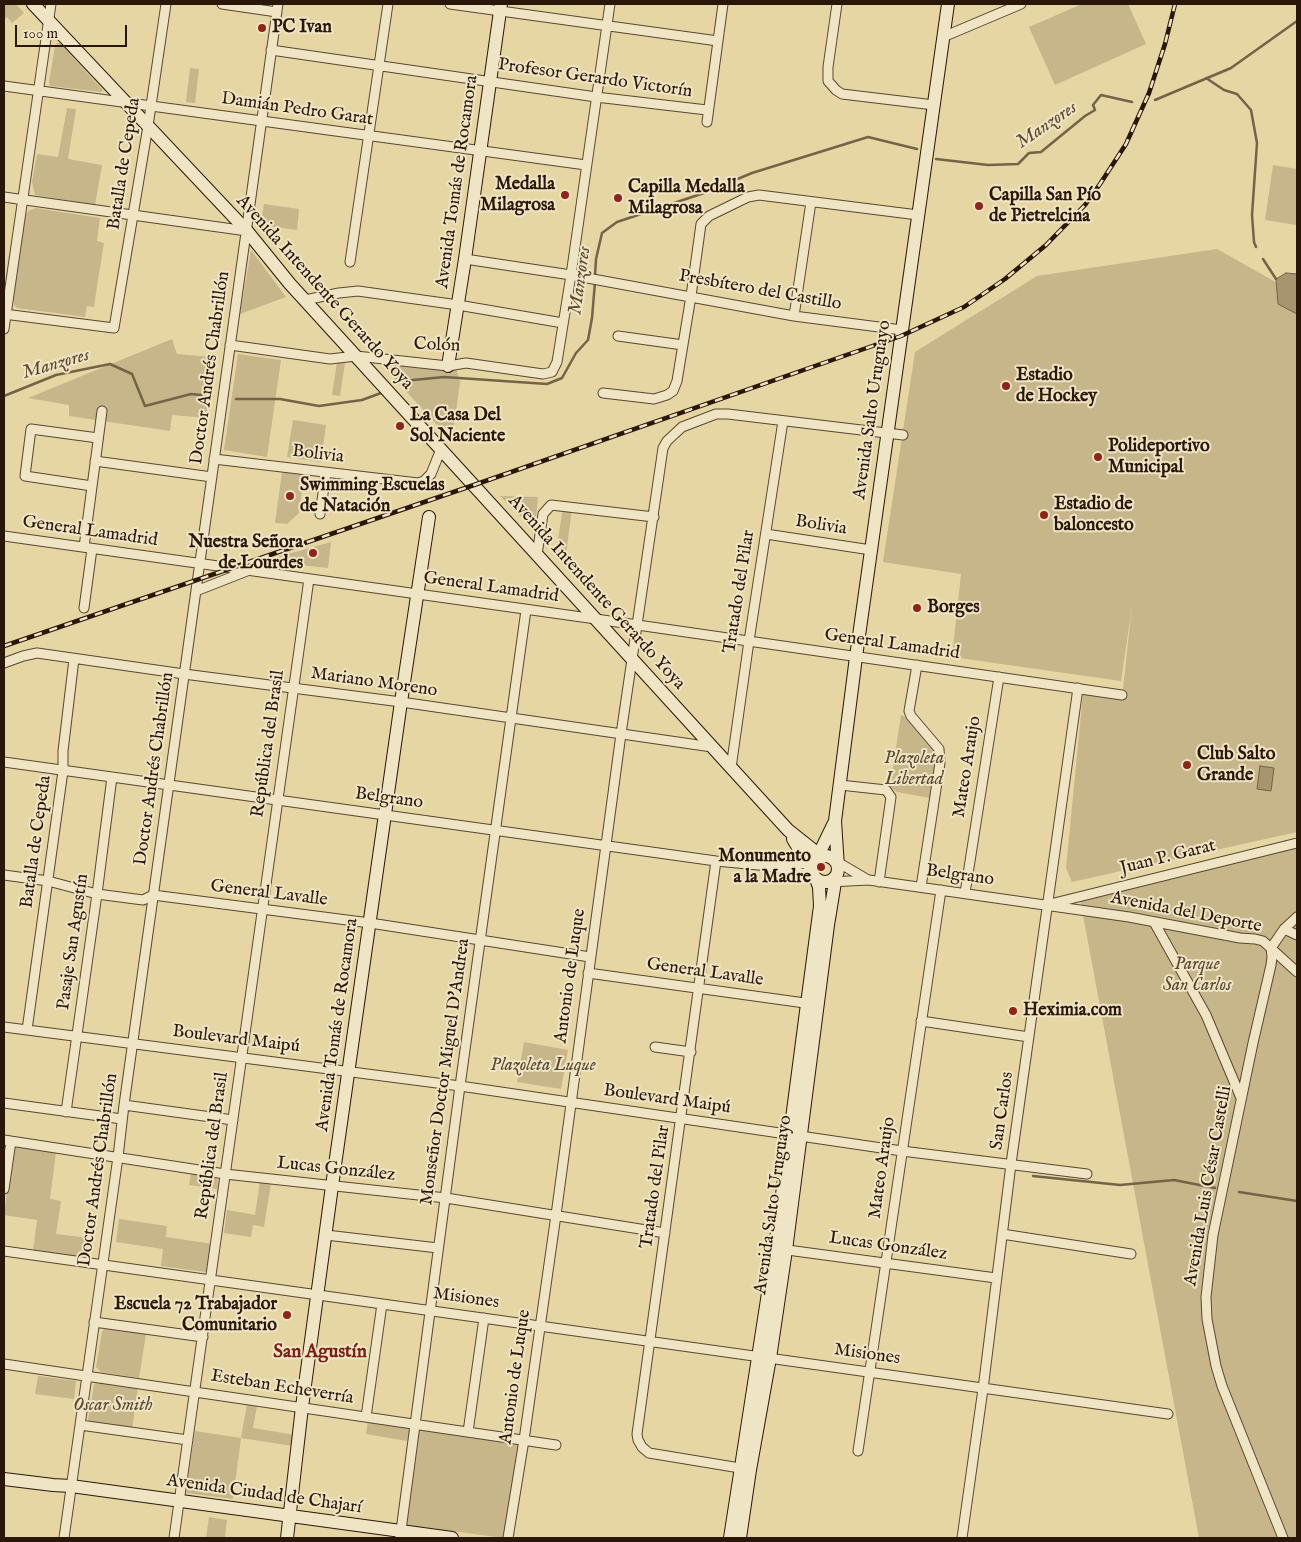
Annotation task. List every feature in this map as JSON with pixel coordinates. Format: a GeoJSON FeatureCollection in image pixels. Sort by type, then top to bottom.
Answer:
{"type":"FeatureCollection","features":[{"type":"Feature","properties":{"kind":"main road","name":"Avenida Intendente Gerardo Yoya"},"geometry":{"type":"LineString","coordinates":[[34,4],[247,231],[305,300],[823,868]]}},
{"type":"Feature","properties":{"kind":"main road","name":"Avenida Salto Uruguayo"},"geometry":{"type":"LineString","coordinates":[[730,1538],[745,1469],[765,1358],[781,1249],[812,1004],[820,906],[819,887],[835,821],[856,657],[948,4]]}},
{"type":"Feature","properties":{"kind":"main road","name":"Avenida Tomás de Rocamora"},"geometry":{"type":"LineString","coordinates":[[448,366],[466,259],[500,7]]}},
{"type":"Feature","properties":{"kind":"main road","name":"Avenida Tomás de Rocamora"},"geometry":{"type":"LineString","coordinates":[[287,1538],[302,1407],[332,1186],[429,517]]}},
{"type":"Feature","properties":{"kind":"main road","name":"Avenida Salto Uruguayo"},"geometry":{"type":"LineString","coordinates":[[812,1004],[828,925],[823,868],[835,821]]}},
{"type":"Feature","properties":{"kind":"main road","name":"Avenida Salto Uruguayo"},"geometry":{"type":"LineString","coordinates":[[740,1538],[745,1469]]}},
{"type":"Feature","properties":{"kind":"main road","name":"Avenida Ciudad de Chajarí"},"geometry":{"type":"LineString","coordinates":[[4,1472],[55,1480],[71,1486]]}},
{"type":"Feature","properties":{"kind":"main road","name":"Avenida Ciudad de Chajarí"},"geometry":{"type":"LineString","coordinates":[[4,1478],[290,1515],[400,1535],[452,1538]]}},
{"type":"Feature","properties":{"kind":"street"},"geometry":{"type":"LineString","coordinates":[[4,328],[51,4]]}},
{"type":"Feature","properties":{"kind":"street","name":"Batalla de Cepeda"},"geometry":{"type":"LineString","coordinates":[[5,314],[114,328],[134,215],[166,4]]}},
{"type":"Feature","properties":{"kind":"street"},"geometry":{"type":"LineString","coordinates":[[222,4],[277,8]]}},
{"type":"Feature","properties":{"kind":"street"},"geometry":{"type":"LineString","coordinates":[[350,262],[388,4]]}},
{"type":"Feature","properties":{"kind":"street"},"geometry":{"type":"LineString","coordinates":[[450,4],[500,7],[606,26],[718,41]]}},
{"type":"Feature","properties":{"kind":"street"},"geometry":{"type":"LineString","coordinates":[[305,300],[358,291],[458,304],[563,323],[610,4]]}},
{"type":"Feature","properties":{"kind":"street"},"geometry":{"type":"LineString","coordinates":[[707,122],[707,110],[723,4]]}},
{"type":"Feature","properties":{"kind":"street"},"geometry":{"type":"LineString","coordinates":[[837,4],[828,67],[828,81],[842,94],[934,105]]}},
{"type":"Feature","properties":{"kind":"street"},"geometry":{"type":"LineString","coordinates":[[943,37],[1021,4]]}},
{"type":"Feature","properties":{"kind":"street","name":"Doctor Andrés Chabrillón"},"geometry":{"type":"LineString","coordinates":[[64,1538],[277,8]]}},
{"type":"Feature","properties":{"kind":"street","name":"Profesor Gerardo Victorín"},"geometry":{"type":"LineString","coordinates":[[271,50],[596,97],[707,110]]}},
{"type":"Feature","properties":{"kind":"street","name":"Damián Pedro Garat"},"geometry":{"type":"LineString","coordinates":[[4,86],[586,165]]}},
{"type":"Feature","properties":{"kind":"street"},"geometry":{"type":"LineString","coordinates":[[603,393],[654,399],[673,391],[677,381],[701,224],[708,216],[748,197],[759,195],[918,215]]}},
{"type":"Feature","properties":{"kind":"street"},"geometry":{"type":"LineString","coordinates":[[4,197],[247,231]]}},
{"type":"Feature","properties":{"kind":"street"},"geometry":{"type":"LineString","coordinates":[[794,316],[811,202]]}},
{"type":"Feature","properties":{"kind":"street"},"geometry":{"type":"LineString","coordinates":[[466,259],[571,276]]}},
{"type":"Feature","properties":{"kind":"street","name":"Presbítero del Castillo"},"geometry":{"type":"LineString","coordinates":[[571,276],[691,296],[794,316],[902,330]]}},
{"type":"Feature","properties":{"kind":"street","name":"Colón"},"geometry":{"type":"LineString","coordinates":[[230,345],[330,359],[356,356],[448,366],[466,363],[543,374],[552,372],[557,362],[563,323]]}},
{"type":"Feature","properties":{"kind":"street"},"geometry":{"type":"LineString","coordinates":[[618,336],[683,345]]}},
{"type":"Feature","properties":{"kind":"street"},"geometry":{"type":"LineString","coordinates":[[84,608],[92,486],[102,411]]}},
{"type":"Feature","properties":{"kind":"street","name":"Antonio de Luque"},"geometry":{"type":"LineString","coordinates":[[508,1538],[556,1215],[621,734],[664,448],[666,441],[682,427],[716,414],[784,421]]}},
{"type":"Feature","properties":{"kind":"street"},"geometry":{"type":"LineString","coordinates":[[784,421],[903,435]]}},
{"type":"Feature","properties":{"kind":"street","name":"Tratado del Pilar"},"geometry":{"type":"LineString","coordinates":[[731,768],[784,421]]}},
{"type":"Feature","properties":{"kind":"street"},"geometry":{"type":"LineString","coordinates":[[92,486],[25,476],[31,429],[98,438]]}},
{"type":"Feature","properties":{"kind":"street","name":"Bolivia"},"geometry":{"type":"LineString","coordinates":[[214,459],[418,483],[424,481],[431,474],[441,449]]}},
{"type":"Feature","properties":{"kind":"street"},"geometry":{"type":"LineString","coordinates":[[95,462],[212,477]]}},
{"type":"Feature","properties":{"kind":"street"},"geometry":{"type":"LineString","coordinates":[[320,514],[326,473]]}},
{"type":"Feature","properties":{"kind":"street"},"geometry":{"type":"LineString","coordinates":[[537,554],[543,514],[551,505],[654,517]]}},
{"type":"Feature","properties":{"kind":"street","name":"Bolivia"},"geometry":{"type":"LineString","coordinates":[[766,534],[872,550]]}},
{"type":"Feature","properties":{"kind":"street","name":"General Lamadrid"},"geometry":{"type":"LineString","coordinates":[[4,536],[1122,695]]}},
{"type":"Feature","properties":{"kind":"street"},"geometry":{"type":"LineString","coordinates":[[196,591],[247,571]]}},
{"type":"Feature","properties":{"kind":"street","name":"República del Brasil"},"geometry":{"type":"LineString","coordinates":[[174,1538],[309,579]]}},
{"type":"Feature","properties":{"kind":"street","name":"Monseñor Doctor Miguel D'Andrea"},"geometry":{"type":"LineString","coordinates":[[400,1535],[526,610]]}},
{"type":"Feature","properties":{"kind":"street","name":"Mariano Moreno"},"geometry":{"type":"LineString","coordinates":[[4,663],[37,653],[401,702],[712,747]]}},
{"type":"Feature","properties":{"kind":"street","name":"Batalla de Cepeda"},"geometry":{"type":"LineString","coordinates":[[27,1030],[63,771],[74,659]]}},
{"type":"Feature","properties":{"kind":"street"},"geometry":{"type":"LineString","coordinates":[[917,665],[909,711],[911,716],[939,749],[940,763],[921,887]]}},
{"type":"Feature","properties":{"kind":"street","name":"Mateo Araujo"},"geometry":{"type":"LineString","coordinates":[[965,893],[999,677]]}},
{"type":"Feature","properties":{"kind":"street","name":"San Carlos"},"geometry":{"type":"LineString","coordinates":[[962,1538],[1011,1164],[1078,688]]}},
{"type":"Feature","properties":{"kind":"street","name":"Belgrano"},"geometry":{"type":"LineString","coordinates":[[4,762],[716,861],[769,866],[823,868],[879,882],[1047,904],[1093,912]]}},
{"type":"Feature","properties":{"kind":"street","name":"Pasaje San Agustín"},"geometry":{"type":"LineString","coordinates":[[66,1112],[112,777]]}},
{"type":"Feature","properties":{"kind":"street"},"geometry":{"type":"LineString","coordinates":[[840,785],[886,790],[891,797],[879,882]]}},
{"type":"Feature","properties":{"kind":"street","name":"Juan P. Garat"},"geometry":{"type":"LineString","coordinates":[[1047,904],[1297,843]]}},
{"type":"Feature","properties":{"kind":"street","name":"Tratado del Pilar"},"geometry":{"type":"LineString","coordinates":[[716,861],[637,1434],[642,1447],[649,1453],[745,1469]]}},
{"type":"Feature","properties":{"kind":"street","name":"Belgrano"},"geometry":{"type":"LineString","coordinates":[[769,866],[823,868],[869,880]]}},
{"type":"Feature","properties":{"kind":"street","name":"General Lavalle"},"geometry":{"type":"LineString","coordinates":[[4,874],[48,881],[97,894],[143,900],[154,895],[370,924],[590,957]]}},
{"type":"Feature","properties":{"kind":"street","name":"Mateo Araujo"},"geometry":{"type":"LineString","coordinates":[[858,1450],[941,890]]}},
{"type":"Feature","properties":{"kind":"street","name":"Avenida del Deporte"},"geometry":{"type":"LineString","coordinates":[[1093,912],[1263,941],[1297,972]]}},
{"type":"Feature","properties":{"kind":"street"},"geometry":{"type":"LineString","coordinates":[[1271,948],[1284,929],[1297,917]]}},
{"type":"Feature","properties":{"kind":"street"},"geometry":{"type":"LineString","coordinates":[[1154,922],[1206,1015],[1241,1098]]}},
{"type":"Feature","properties":{"kind":"street"},"geometry":{"type":"LineString","coordinates":[[1284,929],[1297,935]]}},
{"type":"Feature","properties":{"kind":"street","name":"Avenida Luis César Castelli"},"geometry":{"type":"LineString","coordinates":[[1271,948],[1271,966],[1241,1098],[1213,1235],[1206,1296],[1206,1319],[1222,1386],[1284,1538]]}},
{"type":"Feature","properties":{"kind":"street","name":"General Lavalle"},"geometry":{"type":"LineString","coordinates":[[588,973],[812,1004]]}},
{"type":"Feature","properties":{"kind":"street"},"geometry":{"type":"LineString","coordinates":[[922,1021],[1029,1036]]}},
{"type":"Feature","properties":{"kind":"street","name":"Boulevard Maipú"},"geometry":{"type":"LineString","coordinates":[[4,1027],[460,1086],[902,1151],[1087,1174]]}},
{"type":"Feature","properties":{"kind":"street"},"geometry":{"type":"LineString","coordinates":[[655,1047],[691,1052]]}},
{"type":"Feature","properties":{"kind":"street"},"geometry":{"type":"LineString","coordinates":[[4,1103],[122,1119]]}},
{"type":"Feature","properties":{"kind":"street"},"geometry":{"type":"LineString","coordinates":[[124,1105],[233,1120]]}},
{"type":"Feature","properties":{"kind":"street"},"geometry":{"type":"LineString","coordinates":[[4,1188],[7,1140]]}},
{"type":"Feature","properties":{"kind":"street","name":"Lucas González"},"geometry":{"type":"LineString","coordinates":[[7,1140],[225,1174],[446,1198],[665,1233]]}},
{"type":"Feature","properties":{"kind":"street"},"geometry":{"type":"LineString","coordinates":[[1002,1234],[1131,1254]]}},
{"type":"Feature","properties":{"kind":"street"},"geometry":{"type":"LineString","coordinates":[[326,1235],[438,1248]]}},
{"type":"Feature","properties":{"kind":"street","name":"Lucas González"},"geometry":{"type":"LineString","coordinates":[[781,1249],[996,1278]]}},
{"type":"Feature","properties":{"kind":"street","name":"Misiones"},"geometry":{"type":"LineString","coordinates":[[4,1251],[1168,1414]]}},
{"type":"Feature","properties":{"kind":"street"},"geometry":{"type":"LineString","coordinates":[[366,1417],[382,1304]]}},
{"type":"Feature","properties":{"kind":"street"},"geometry":{"type":"LineString","coordinates":[[468,1432],[484,1318]]}},
{"type":"Feature","properties":{"kind":"street"},"geometry":{"type":"LineString","coordinates":[[94,1322],[203,1338]]}},
{"type":"Feature","properties":{"kind":"street","name":"Esteban Echeverría"},"geometry":{"type":"LineString","coordinates":[[4,1364],[556,1445]]}},
{"type":"Feature","properties":{"kind":"street"},"geometry":{"type":"LineString","coordinates":[[80,1425],[188,1440]]}},
{"type":"Feature","properties":{"kind":"green space"},"geometry":{"type":"Polygon","coordinates":[[[4,4],[16,4],[24,13],[12,23],[7,17],[4,19],[4,4]]]}},
{"type":"Feature","properties":{"kind":"green space"},"geometry":{"type":"Polygon","coordinates":[[[1082,4],[1128,4],[1146,44],[1055,85],[1029,27],[1082,4]]]}},
{"type":"Feature","properties":{"kind":"green space"},"geometry":{"type":"Polygon","coordinates":[[[57,43],[60,43],[103,91],[50,86],[49,82],[57,43]]]}},
{"type":"Feature","properties":{"kind":"green space"},"geometry":{"type":"Polygon","coordinates":[[[190,68],[199,69],[195,103],[186,102],[190,68]]]}},
{"type":"Feature","properties":{"kind":"green space"},"geometry":{"type":"Polygon","coordinates":[[[67,108],[76,109],[68,159],[102,165],[95,205],[35,195],[32,182],[37,154],[58,157],[67,108]]]}},
{"type":"Feature","properties":{"kind":"green space"},"geometry":{"type":"Polygon","coordinates":[[[1273,165],[1297,169],[1297,225],[1265,220],[1273,165]]]}},
{"type":"Feature","properties":{"kind":"green space"},"geometry":{"type":"Polygon","coordinates":[[[264,204],[299,209],[297,230],[261,225],[264,204]]]}},
{"type":"Feature","properties":{"kind":"green space"},"geometry":{"type":"Polygon","coordinates":[[[36,208],[100,218],[97,241],[104,243],[94,307],[87,306],[85,317],[17,308],[14,305],[24,218],[28,211],[36,208]]]}},
{"type":"Feature","properties":{"kind":"green space","name":"Polideportivo Municipal"},"geometry":{"type":"Polygon","coordinates":[[[1217,249],[1297,294],[1297,832],[1072,882],[1066,868],[1083,694],[1122,698],[1132,606],[1121,681],[952,657],[961,574],[883,562],[915,352],[1037,276],[1217,249]]]}},
{"type":"Feature","properties":{"kind":"green space"},"geometry":{"type":"Polygon","coordinates":[[[251,250],[286,297],[240,314],[251,250]]]}},
{"type":"Feature","properties":{"kind":"green space"},"geometry":{"type":"Polygon","coordinates":[[[172,339],[177,354],[213,357],[206,418],[172,415],[170,431],[69,416],[69,405],[28,398],[172,339]]]}},
{"type":"Feature","properties":{"kind":"green space"},"geometry":{"type":"Polygon","coordinates":[[[238,354],[281,360],[267,457],[224,450],[238,354]]]}},
{"type":"Feature","properties":{"kind":"green space"},"geometry":{"type":"Polygon","coordinates":[[[376,359],[456,368],[460,382],[452,441],[376,359]]]}},
{"type":"Feature","properties":{"kind":"green space"},"geometry":{"type":"Polygon","coordinates":[[[337,362],[345,363],[340,396],[332,395],[337,362]]]}},
{"type":"Feature","properties":{"kind":"green space"},"geometry":{"type":"Polygon","coordinates":[[[293,420],[326,425],[321,462],[287,457],[293,420]]]}},
{"type":"Feature","properties":{"kind":"green space","name":"Swimming Escuelas de Natación"},"geometry":{"type":"Polygon","coordinates":[[[282,472],[304,475],[299,513],[287,524],[275,523],[282,472]]]}},
{"type":"Feature","properties":{"kind":"green space"},"geometry":{"type":"Polygon","coordinates":[[[500,496],[538,497],[535,531],[500,496]]]}},
{"type":"Feature","properties":{"kind":"green space"},"geometry":{"type":"Polygon","coordinates":[[[563,507],[572,508],[565,562],[556,553],[563,507]]]}},
{"type":"Feature","properties":{"kind":"green space"},"geometry":{"type":"Polygon","coordinates":[[[331,542],[328,568],[263,561],[331,542]]]}},
{"type":"Feature","properties":{"kind":"green space","name":"Plazoleta Libertad"},"geometry":{"type":"Polygon","coordinates":[[[901,715],[908,718],[937,751],[930,798],[897,792],[890,787],[901,715]]]}},
{"type":"Feature","properties":{"kind":"green space","name":"Parque San Carlos"},"geometry":{"type":"Polygon","coordinates":[[[1297,848],[1297,1538],[1199,1538],[1080,899],[1297,848]]]}},
{"type":"Feature","properties":{"kind":"green space","name":"Plazoleta Luque"},"geometry":{"type":"Polygon","coordinates":[[[524,1042],[568,1050],[561,1089],[517,1082],[524,1042]]]}},
{"type":"Feature","properties":{"kind":"green space"},"geometry":{"type":"Polygon","coordinates":[[[13,1146],[56,1152],[50,1199],[61,1201],[56,1234],[89,1238],[86,1258],[33,1251],[37,1220],[4,1215],[13,1146]]]}},
{"type":"Feature","properties":{"kind":"green space"},"geometry":{"type":"Polygon","coordinates":[[[191,1174],[215,1177],[218,1180],[217,1189],[189,1185],[191,1174]]]}},
{"type":"Feature","properties":{"kind":"green space"},"geometry":{"type":"Polygon","coordinates":[[[260,1181],[271,1183],[264,1227],[253,1225],[251,1237],[224,1233],[227,1210],[255,1215],[260,1181]]]}},
{"type":"Feature","properties":{"kind":"green space"},"geometry":{"type":"Polygon","coordinates":[[[119,1219],[167,1226],[166,1237],[213,1244],[209,1270],[205,1272],[161,1266],[163,1249],[116,1242],[119,1219]]]}},
{"type":"Feature","properties":{"kind":"green space"},"geometry":{"type":"Polygon","coordinates":[[[105,1328],[146,1334],[139,1378],[101,1372],[96,1367],[102,1332],[105,1328]]]}},
{"type":"Feature","properties":{"kind":"green space"},"geometry":{"type":"Polygon","coordinates":[[[38,1376],[76,1381],[74,1399],[35,1394],[38,1376]]]}},
{"type":"Feature","properties":{"kind":"green space","name":"Oscar Smith"},"geometry":{"type":"Polygon","coordinates":[[[97,1381],[138,1387],[132,1430],[93,1425],[88,1420],[94,1385],[97,1381]]]}},
{"type":"Feature","properties":{"kind":"green space"},"geometry":{"type":"Polygon","coordinates":[[[247,1404],[257,1406],[253,1428],[295,1435],[293,1446],[241,1438],[247,1404]]]}},
{"type":"Feature","properties":{"kind":"green space"},"geometry":{"type":"Polygon","coordinates":[[[368,1420],[410,1426],[407,1441],[366,1434],[368,1420]]]}},
{"type":"Feature","properties":{"kind":"green space"},"geometry":{"type":"Polygon","coordinates":[[[420,1429],[518,1443],[504,1538],[407,1525],[420,1429]]]}},
{"type":"Feature","properties":{"kind":"green space"},"geometry":{"type":"Polygon","coordinates":[[[195,1431],[241,1438],[233,1499],[186,1493],[195,1431]]]}},
{"type":"Feature","properties":{"kind":"green space"},"geometry":{"type":"Polygon","coordinates":[[[209,1517],[227,1520],[225,1538],[206,1538],[209,1517]]]}},
{"type":"Feature","properties":{"kind":"shaded area"},"geometry":{"type":"Polygon","coordinates":[[[1286,273],[1297,274],[1297,314],[1278,304],[1276,279],[1286,273]]]}},
{"type":"Feature","properties":{"kind":"shaded area"},"geometry":{"type":"Polygon","coordinates":[[[1260,766],[1274,768],[1271,791],[1257,789],[1260,766]]]}},
{"type":"Feature","properties":{"kind":"waterway","name":"Manzores"},"geometry":{"type":"LineString","coordinates":[[1155,100],[1231,68],[1297,21]]}},
{"type":"Feature","properties":{"kind":"waterway"},"geometry":{"type":"LineString","coordinates":[[1206,78],[1224,90],[1237,94],[1251,110],[1257,143],[1252,215],[1256,247]]}},
{"type":"Feature","properties":{"kind":"waterway","name":"Manzores"},"geometry":{"type":"LineString","coordinates":[[936,159],[988,165],[1018,164],[1029,153],[1041,152],[1095,110],[1093,105],[1101,95],[1132,102]]}},
{"type":"Feature","properties":{"kind":"waterway","name":"Manzores"},"geometry":{"type":"LineString","coordinates":[[595,276],[596,259],[602,233],[617,222],[704,193],[752,173],[868,137],[917,149]]}},
{"type":"Feature","properties":{"kind":"waterway"},"geometry":{"type":"LineString","coordinates":[[1263,259],[1276,279]]}},
{"type":"Feature","properties":{"kind":"waterway","name":"Manzores"},"geometry":{"type":"LineString","coordinates":[[403,381],[444,377],[547,384],[562,378],[576,353],[588,340],[595,282]]}},
{"type":"Feature","properties":{"kind":"waterway","name":"Manzores"},"geometry":{"type":"LineString","coordinates":[[4,396],[56,375],[110,364],[132,374],[145,406],[191,394],[212,396]]}},
{"type":"Feature","properties":{"kind":"waterway","name":"Manzores"},"geometry":{"type":"LineString","coordinates":[[236,399],[280,399],[319,406],[362,400],[381,393]]}},
{"type":"Feature","properties":{"kind":"waterway"},"geometry":{"type":"LineString","coordinates":[[1033,1176],[1120,1185],[1174,1180],[1215,1188]]}},
{"type":"Feature","properties":{"kind":"waterway"},"geometry":{"type":"LineString","coordinates":[[1239,1192],[1297,1201]]}},
{"type":"Feature","properties":{"kind":"railway"},"geometry":{"type":"LineString","coordinates":[[4,646],[901,336],[964,307],[1005,279],[1046,245],[1085,205],[1100,184],[1126,144],[1149,93],[1165,44],[1175,4]]}},
{"type":"Feature","properties":{"kind":"place","name":"PC Ivan"},"geometry":{"type":"Point","coordinates":[262,28]}},
{"type":"Feature","properties":{"kind":"place","name":"Medalla Milagrosa"},"geometry":{"type":"Point","coordinates":[565,195]}},
{"type":"Feature","properties":{"kind":"place","name":"Capilla Medalla Milagrosa"},"geometry":{"type":"Point","coordinates":[618,198]}},
{"type":"Feature","properties":{"kind":"place","name":"Capilla San Pío de Pietrelcina"},"geometry":{"type":"Point","coordinates":[979,206]}},
{"type":"Feature","properties":{"kind":"place","name":"Estadio de Hockey"},"geometry":{"type":"Point","coordinates":[1006,386]}},
{"type":"Feature","properties":{"kind":"place","name":"La Casa Del Sol Naciente"},"geometry":{"type":"Point","coordinates":[400,426]}},
{"type":"Feature","properties":{"kind":"place","name":"Polideportivo Municipal"},"geometry":{"type":"Point","coordinates":[1098,457]}},
{"type":"Feature","properties":{"kind":"place","name":"Swimming Escuelas de Natación"},"geometry":{"type":"Point","coordinates":[290,496]}},
{"type":"Feature","properties":{"kind":"place","name":"Estadio de baloncesto"},"geometry":{"type":"Point","coordinates":[1044,515]}},
{"type":"Feature","properties":{"kind":"place","name":"Nuestra Señora de Lourdes"},"geometry":{"type":"Point","coordinates":[313,553]}},
{"type":"Feature","properties":{"kind":"place","name":"Borges"},"geometry":{"type":"Point","coordinates":[917,608]}},
{"type":"Feature","properties":{"kind":"place","name":"Club Salto Grande"},"geometry":{"type":"Point","coordinates":[1187,765]}},
{"type":"Feature","properties":{"kind":"place","name":"Monumento a la Madre"},"geometry":{"type":"Point","coordinates":[821,867]}},
{"type":"Feature","properties":{"kind":"place","name":"Heximia.com"},"geometry":{"type":"Point","coordinates":[1013,1011]}},
{"type":"Feature","properties":{"kind":"place","name":"Escuela 72 Trabajador Comunitario"},"geometry":{"type":"Point","coordinates":[287,1315]}},
{"type":"Feature","properties":{"kind":"district","name":"San Agustín"},"geometry":{"type":"Point","coordinates":[320,1353]}}]}
